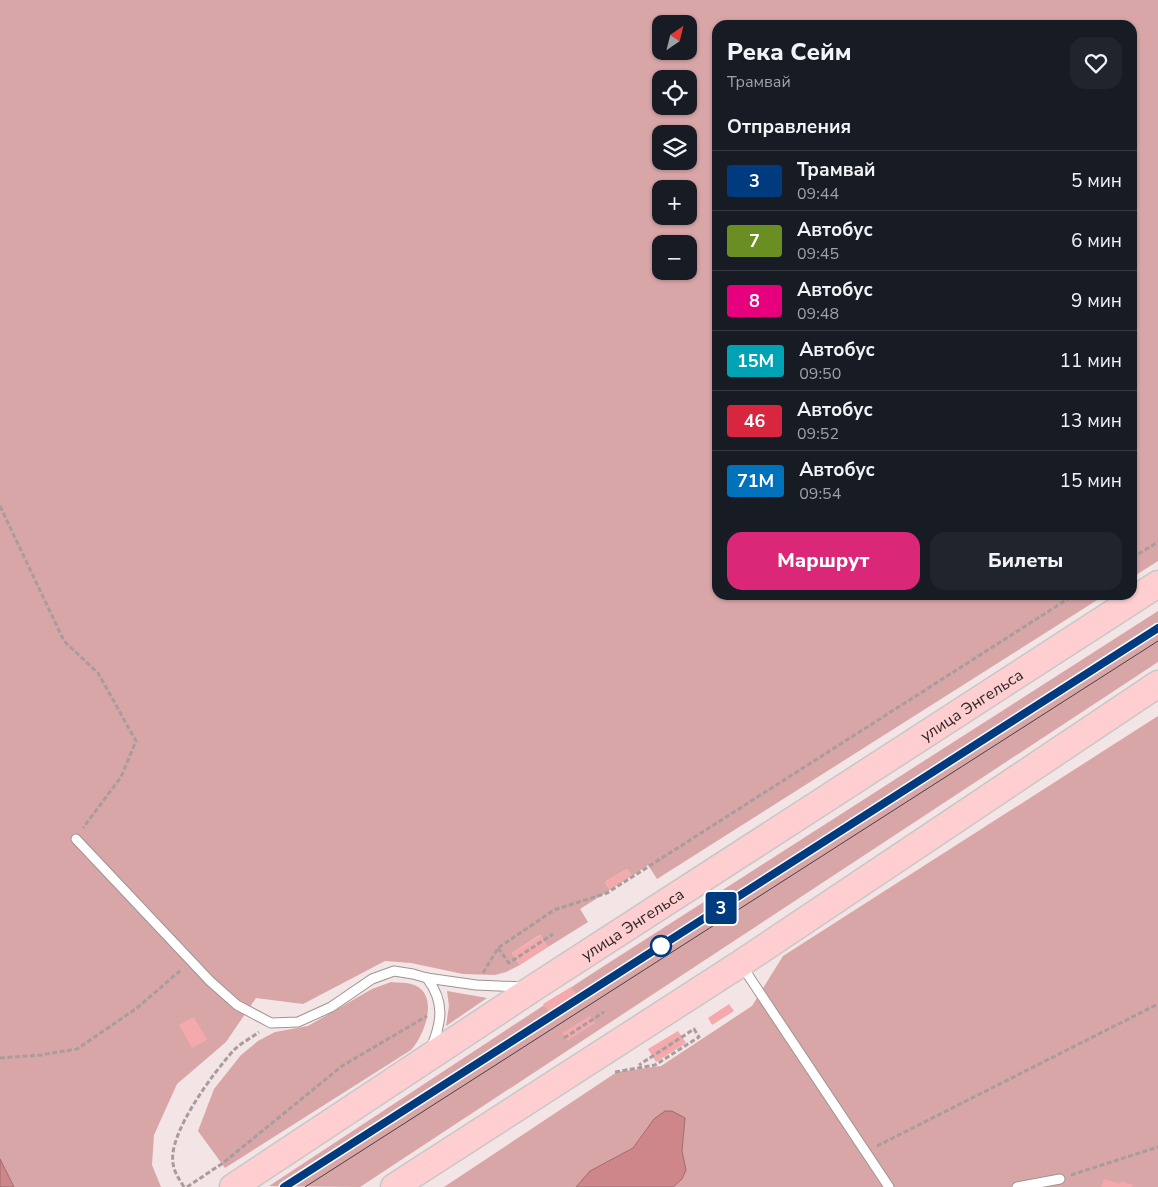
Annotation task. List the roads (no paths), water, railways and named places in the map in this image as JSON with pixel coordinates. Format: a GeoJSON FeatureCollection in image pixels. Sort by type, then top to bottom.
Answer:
{"type":"FeatureCollection","features":[{"type":"Feature","properties":{"kind":"main road","name":"улица Энгельса"},"geometry":{"type":"LineString","coordinates":[[1137,598],[1158,584]]}},
{"type":"Feature","properties":{"kind":"main road","name":"улица Энгельса"},"geometry":{"type":"LineString","coordinates":[[234,1187],[535,987],[1133,600]]}},
{"type":"Feature","properties":{"kind":"main road"},"geometry":{"type":"LineString","coordinates":[[394,1187],[740,964],[1158,684]]}},
{"type":"Feature","properties":{"kind":"lane"},"geometry":{"type":"LineString","coordinates":[[76,839],[190,962],[237,1006],[272,1023],[298,1022],[331,1007],[372,979],[394,971],[427,978],[476,984],[535,987]]}},
{"type":"Feature","properties":{"kind":"lane"},"geometry":{"type":"LineString","coordinates":[[740,964],[889,1187]]}},
{"type":"Feature","properties":{"kind":"lane"},"geometry":{"type":"LineString","coordinates":[[422,1061],[431,1048],[436,1034],[440,1008],[438,994],[427,978]]}},
{"type":"Feature","properties":{"kind":"lane"},"geometry":{"type":"LineString","coordinates":[[1017,1187],[1060,1179]]}},
{"type":"Feature","properties":{"kind":"tram line"},"geometry":{"type":"LineString","coordinates":[[284,1187],[1158,628]]}},
{"type":"Feature","properties":{"kind":"tram line","name":"3"},"geometry":{"type":"LineString","coordinates":[[284,1187],[1158,628]]}},
{"type":"Feature","properties":{"kind":"tram line"},"geometry":{"type":"LineString","coordinates":[[305,1187],[1158,641]]}}]}
